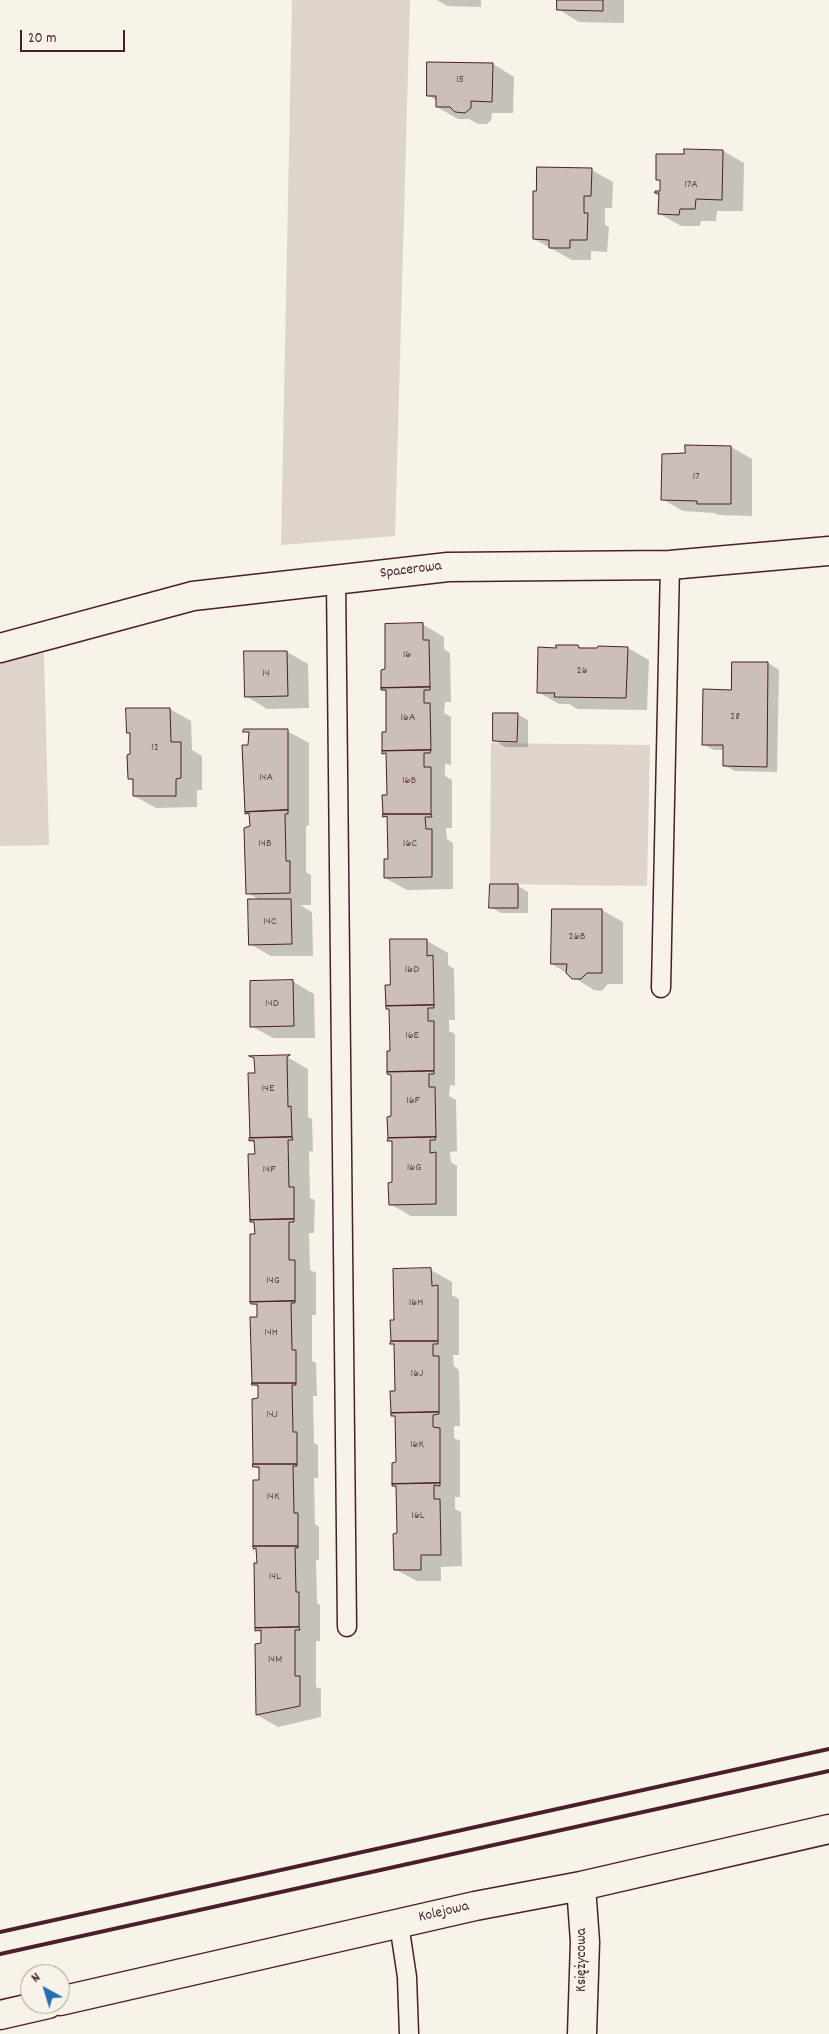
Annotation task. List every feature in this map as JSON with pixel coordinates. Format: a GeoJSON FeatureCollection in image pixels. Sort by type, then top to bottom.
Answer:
{"type":"FeatureCollection","features":[{"type":"Feature","properties":{"kind":"street","name":"Spacerowa"},"geometry":{"type":"LineString","coordinates":[[0,648],[193,596],[448,567],[670,565],[829,551]]}},
{"type":"Feature","properties":{"kind":"street","name":"Kolejowa"},"geometry":{"type":"LineString","coordinates":[[70,1999],[475,1906],[582,1886],[829,1830]]}},
{"type":"Feature","properties":{"kind":"street","name":"Księżycowa"},"geometry":{"type":"LineString","coordinates":[[582,1886],[585,1942],[582,2034]]}},
{"type":"Feature","properties":{"kind":"street"},"geometry":{"type":"LineString","coordinates":[[0,2015],[20,2010]]}},
{"type":"Feature","properties":{"kind":"lane"},"geometry":{"type":"LineString","coordinates":[[662,988],[670,565]]}},
{"type":"Feature","properties":{"kind":"lane"},"geometry":{"type":"LineString","coordinates":[[336,580],[346,1627]]}},
{"type":"Feature","properties":{"kind":"lane"},"geometry":{"type":"LineString","coordinates":[[399,1924],[407,1977],[409,2034]]}},
{"type":"Feature","properties":{"kind":"shaded area"},"geometry":{"type":"Polygon","coordinates":[[[292,0],[410,0],[395,536],[281,545],[292,0]]]}},
{"type":"Feature","properties":{"kind":"shaded area"},"geometry":{"type":"Polygon","coordinates":[[[44,653],[49,845],[0,846],[0,660],[44,653]]]}},
{"type":"Feature","properties":{"kind":"shaded area"},"geometry":{"type":"Polygon","coordinates":[[[491,743],[650,745],[647,886],[490,884],[491,743]]]}},
{"type":"Feature","properties":{"kind":"building"},"geometry":{"type":"Polygon","coordinates":[[[557,0],[603,0],[603,11],[557,10],[557,0]]]}},
{"type":"Feature","properties":{"kind":"building"},"geometry":{"type":"Polygon","coordinates":[[[427,62],[493,63],[492,102],[471,101],[471,108],[465,113],[455,112],[450,107],[436,107],[436,96],[427,96],[427,62]]]}},
{"type":"Feature","properties":{"kind":"building"},"geometry":{"type":"Polygon","coordinates":[[[684,149],[723,150],[722,200],[696,199],[695,209],[680,209],[679,215],[658,214],[659,193],[655,193],[655,191],[660,191],[660,180],[656,180],[656,154],[684,154],[684,149]]]}},
{"type":"Feature","properties":{"kind":"building"},"geometry":{"type":"Polygon","coordinates":[[[537,167],[592,168],[591,196],[584,196],[584,213],[588,213],[587,240],[570,240],[570,248],[549,248],[549,240],[533,239],[533,191],[536,191],[537,167]]]}},
{"type":"Feature","properties":{"kind":"building"},"geometry":{"type":"Polygon","coordinates":[[[685,445],[731,446],[731,504],[697,504],[697,501],[661,500],[662,454],[685,453],[685,445]]]}},
{"type":"Feature","properties":{"kind":"building"},"geometry":{"type":"Polygon","coordinates":[[[423,623],[423,640],[429,640],[430,687],[381,688],[381,670],[385,669],[385,624],[423,623]]]}},
{"type":"Feature","properties":{"kind":"building"},"geometry":{"type":"Polygon","coordinates":[[[556,645],[578,645],[579,648],[597,648],[598,646],[628,647],[626,698],[554,697],[555,693],[537,693],[538,647],[556,648],[556,645]]]}},
{"type":"Feature","properties":{"kind":"building"},"geometry":{"type":"Polygon","coordinates":[[[244,651],[287,651],[288,696],[245,697],[244,651]]]}},
{"type":"Feature","properties":{"kind":"building"},"geometry":{"type":"Polygon","coordinates":[[[732,662],[768,662],[767,767],[723,766],[723,745],[702,745],[703,689],[731,690],[732,662]]]}},
{"type":"Feature","properties":{"kind":"building"},"geometry":{"type":"Polygon","coordinates":[[[430,687],[430,690],[424,690],[424,703],[430,703],[431,750],[382,751],[382,732],[386,732],[386,690],[381,690],[381,688],[430,687]]]}},
{"type":"Feature","properties":{"kind":"building"},"geometry":{"type":"Polygon","coordinates":[[[126,708],[170,708],[171,742],[181,742],[181,778],[176,779],[176,796],[133,796],[133,779],[128,779],[127,755],[130,754],[130,733],[127,733],[126,708]]]}},
{"type":"Feature","properties":{"kind":"building"},"geometry":{"type":"Polygon","coordinates":[[[493,713],[518,713],[517,742],[493,741],[493,713]]]}},
{"type":"Feature","properties":{"kind":"building"},"geometry":{"type":"Polygon","coordinates":[[[244,729],[288,729],[288,810],[245,812],[242,745],[248,745],[249,732],[243,732],[244,729]]]}},
{"type":"Feature","properties":{"kind":"building"},"geometry":{"type":"Polygon","coordinates":[[[431,750],[430,753],[424,753],[424,767],[431,767],[431,814],[383,814],[382,795],[387,795],[386,753],[382,754],[382,751],[431,750]]]}},
{"type":"Feature","properties":{"kind":"building"},"geometry":{"type":"Polygon","coordinates":[[[288,810],[288,814],[285,814],[286,861],[290,861],[290,893],[246,894],[244,828],[250,826],[249,813],[245,814],[245,812],[288,810]]]}},
{"type":"Feature","properties":{"kind":"building"},"geometry":{"type":"Polygon","coordinates":[[[383,814],[431,814],[432,817],[425,817],[426,829],[432,829],[432,877],[384,878],[384,859],[388,859],[387,816],[383,817],[383,814]]]}},
{"type":"Feature","properties":{"kind":"building"},"geometry":{"type":"Polygon","coordinates":[[[490,884],[518,884],[518,908],[489,908],[490,884]]]}},
{"type":"Feature","properties":{"kind":"building"},"geometry":{"type":"Polygon","coordinates":[[[248,899],[291,899],[292,944],[249,945],[248,899]]]}},
{"type":"Feature","properties":{"kind":"building"},"geometry":{"type":"Polygon","coordinates":[[[552,909],[602,909],[602,973],[587,973],[581,979],[572,979],[566,973],[567,964],[551,964],[552,909]]]}},
{"type":"Feature","properties":{"kind":"building"},"geometry":{"type":"Polygon","coordinates":[[[390,939],[427,939],[427,956],[433,955],[434,1005],[386,1006],[385,985],[390,985],[390,939]]]}},
{"type":"Feature","properties":{"kind":"building"},"geometry":{"type":"Polygon","coordinates":[[[293,980],[294,1026],[250,1027],[250,981],[293,980]]]}},
{"type":"Feature","properties":{"kind":"building"},"geometry":{"type":"Polygon","coordinates":[[[434,1005],[434,1008],[428,1008],[428,1021],[434,1021],[434,1071],[387,1072],[387,1051],[390,1051],[389,1009],[386,1009],[386,1006],[434,1005]]]}},
{"type":"Feature","properties":{"kind":"building"},"geometry":{"type":"Polygon","coordinates":[[[290,1055],[287,1057],[288,1107],[291,1106],[292,1137],[250,1138],[248,1073],[255,1073],[254,1058],[249,1056],[290,1055]]]}},
{"type":"Feature","properties":{"kind":"building"},"geometry":{"type":"Polygon","coordinates":[[[434,1071],[434,1074],[429,1074],[429,1087],[435,1087],[436,1137],[388,1138],[387,1117],[391,1116],[391,1075],[387,1074],[387,1072],[434,1071]]]}},
{"type":"Feature","properties":{"kind":"building"},"geometry":{"type":"Polygon","coordinates":[[[292,1137],[293,1140],[288,1140],[289,1187],[294,1187],[294,1219],[250,1220],[248,1154],[255,1154],[254,1140],[249,1141],[249,1138],[292,1137]]]}},
{"type":"Feature","properties":{"kind":"building"},"geometry":{"type":"Polygon","coordinates":[[[436,1137],[435,1140],[430,1140],[430,1153],[436,1152],[436,1204],[389,1205],[388,1183],[392,1182],[392,1141],[387,1141],[388,1138],[436,1137]]]}},
{"type":"Feature","properties":{"kind":"building"},"geometry":{"type":"Polygon","coordinates":[[[294,1219],[294,1222],[289,1222],[289,1260],[295,1260],[295,1301],[250,1302],[250,1234],[255,1234],[254,1222],[250,1222],[250,1220],[294,1219]]]}},
{"type":"Feature","properties":{"kind":"building"},"geometry":{"type":"Polygon","coordinates":[[[431,1268],[432,1286],[438,1285],[438,1341],[391,1341],[390,1320],[394,1320],[393,1269],[431,1268]]]}},
{"type":"Feature","properties":{"kind":"building"},"geometry":{"type":"Polygon","coordinates":[[[295,1301],[295,1303],[291,1303],[292,1350],[296,1350],[296,1383],[252,1383],[250,1317],[257,1317],[257,1304],[251,1304],[250,1302],[295,1301]]]}},
{"type":"Feature","properties":{"kind":"building"},"geometry":{"type":"Polygon","coordinates":[[[391,1341],[438,1341],[438,1344],[433,1344],[433,1356],[439,1356],[439,1412],[391,1413],[390,1391],[395,1391],[394,1344],[390,1344],[391,1341]]]}},
{"type":"Feature","properties":{"kind":"building"},"geometry":{"type":"Polygon","coordinates":[[[252,1383],[296,1383],[296,1385],[292,1385],[293,1432],[297,1432],[297,1464],[253,1464],[252,1399],[258,1398],[258,1385],[252,1385],[252,1383]]]}},
{"type":"Feature","properties":{"kind":"building"},"geometry":{"type":"Polygon","coordinates":[[[439,1412],[439,1414],[433,1415],[433,1427],[440,1428],[440,1483],[392,1484],[392,1463],[396,1462],[395,1416],[391,1416],[391,1413],[439,1412]]]}},
{"type":"Feature","properties":{"kind":"building"},"geometry":{"type":"Polygon","coordinates":[[[253,1464],[297,1464],[297,1466],[293,1466],[294,1513],[298,1513],[298,1546],[253,1546],[253,1480],[259,1480],[259,1467],[253,1467],[253,1464]]]}},
{"type":"Feature","properties":{"kind":"building"},"geometry":{"type":"Polygon","coordinates":[[[440,1483],[440,1486],[434,1485],[434,1499],[440,1499],[441,1555],[421,1555],[421,1570],[394,1570],[393,1534],[397,1533],[396,1486],[392,1486],[392,1484],[440,1483]]]}},
{"type":"Feature","properties":{"kind":"building"},"geometry":{"type":"Polygon","coordinates":[[[253,1546],[298,1546],[298,1548],[295,1548],[296,1592],[299,1592],[299,1627],[255,1628],[254,1563],[257,1563],[256,1548],[254,1549],[253,1546]]]}},
{"type":"Feature","properties":{"kind":"building"},"geometry":{"type":"Polygon","coordinates":[[[299,1627],[300,1630],[295,1630],[295,1676],[300,1676],[300,1706],[256,1715],[255,1644],[261,1643],[261,1630],[255,1631],[255,1628],[299,1627]]]}},
{"type":"Feature","properties":{"kind":"railway"},"geometry":{"type":"LineString","coordinates":[[0,1932],[829,1749]]}},
{"type":"Feature","properties":{"kind":"railway"},"geometry":{"type":"LineString","coordinates":[[0,1954],[829,1771]]}}]}
